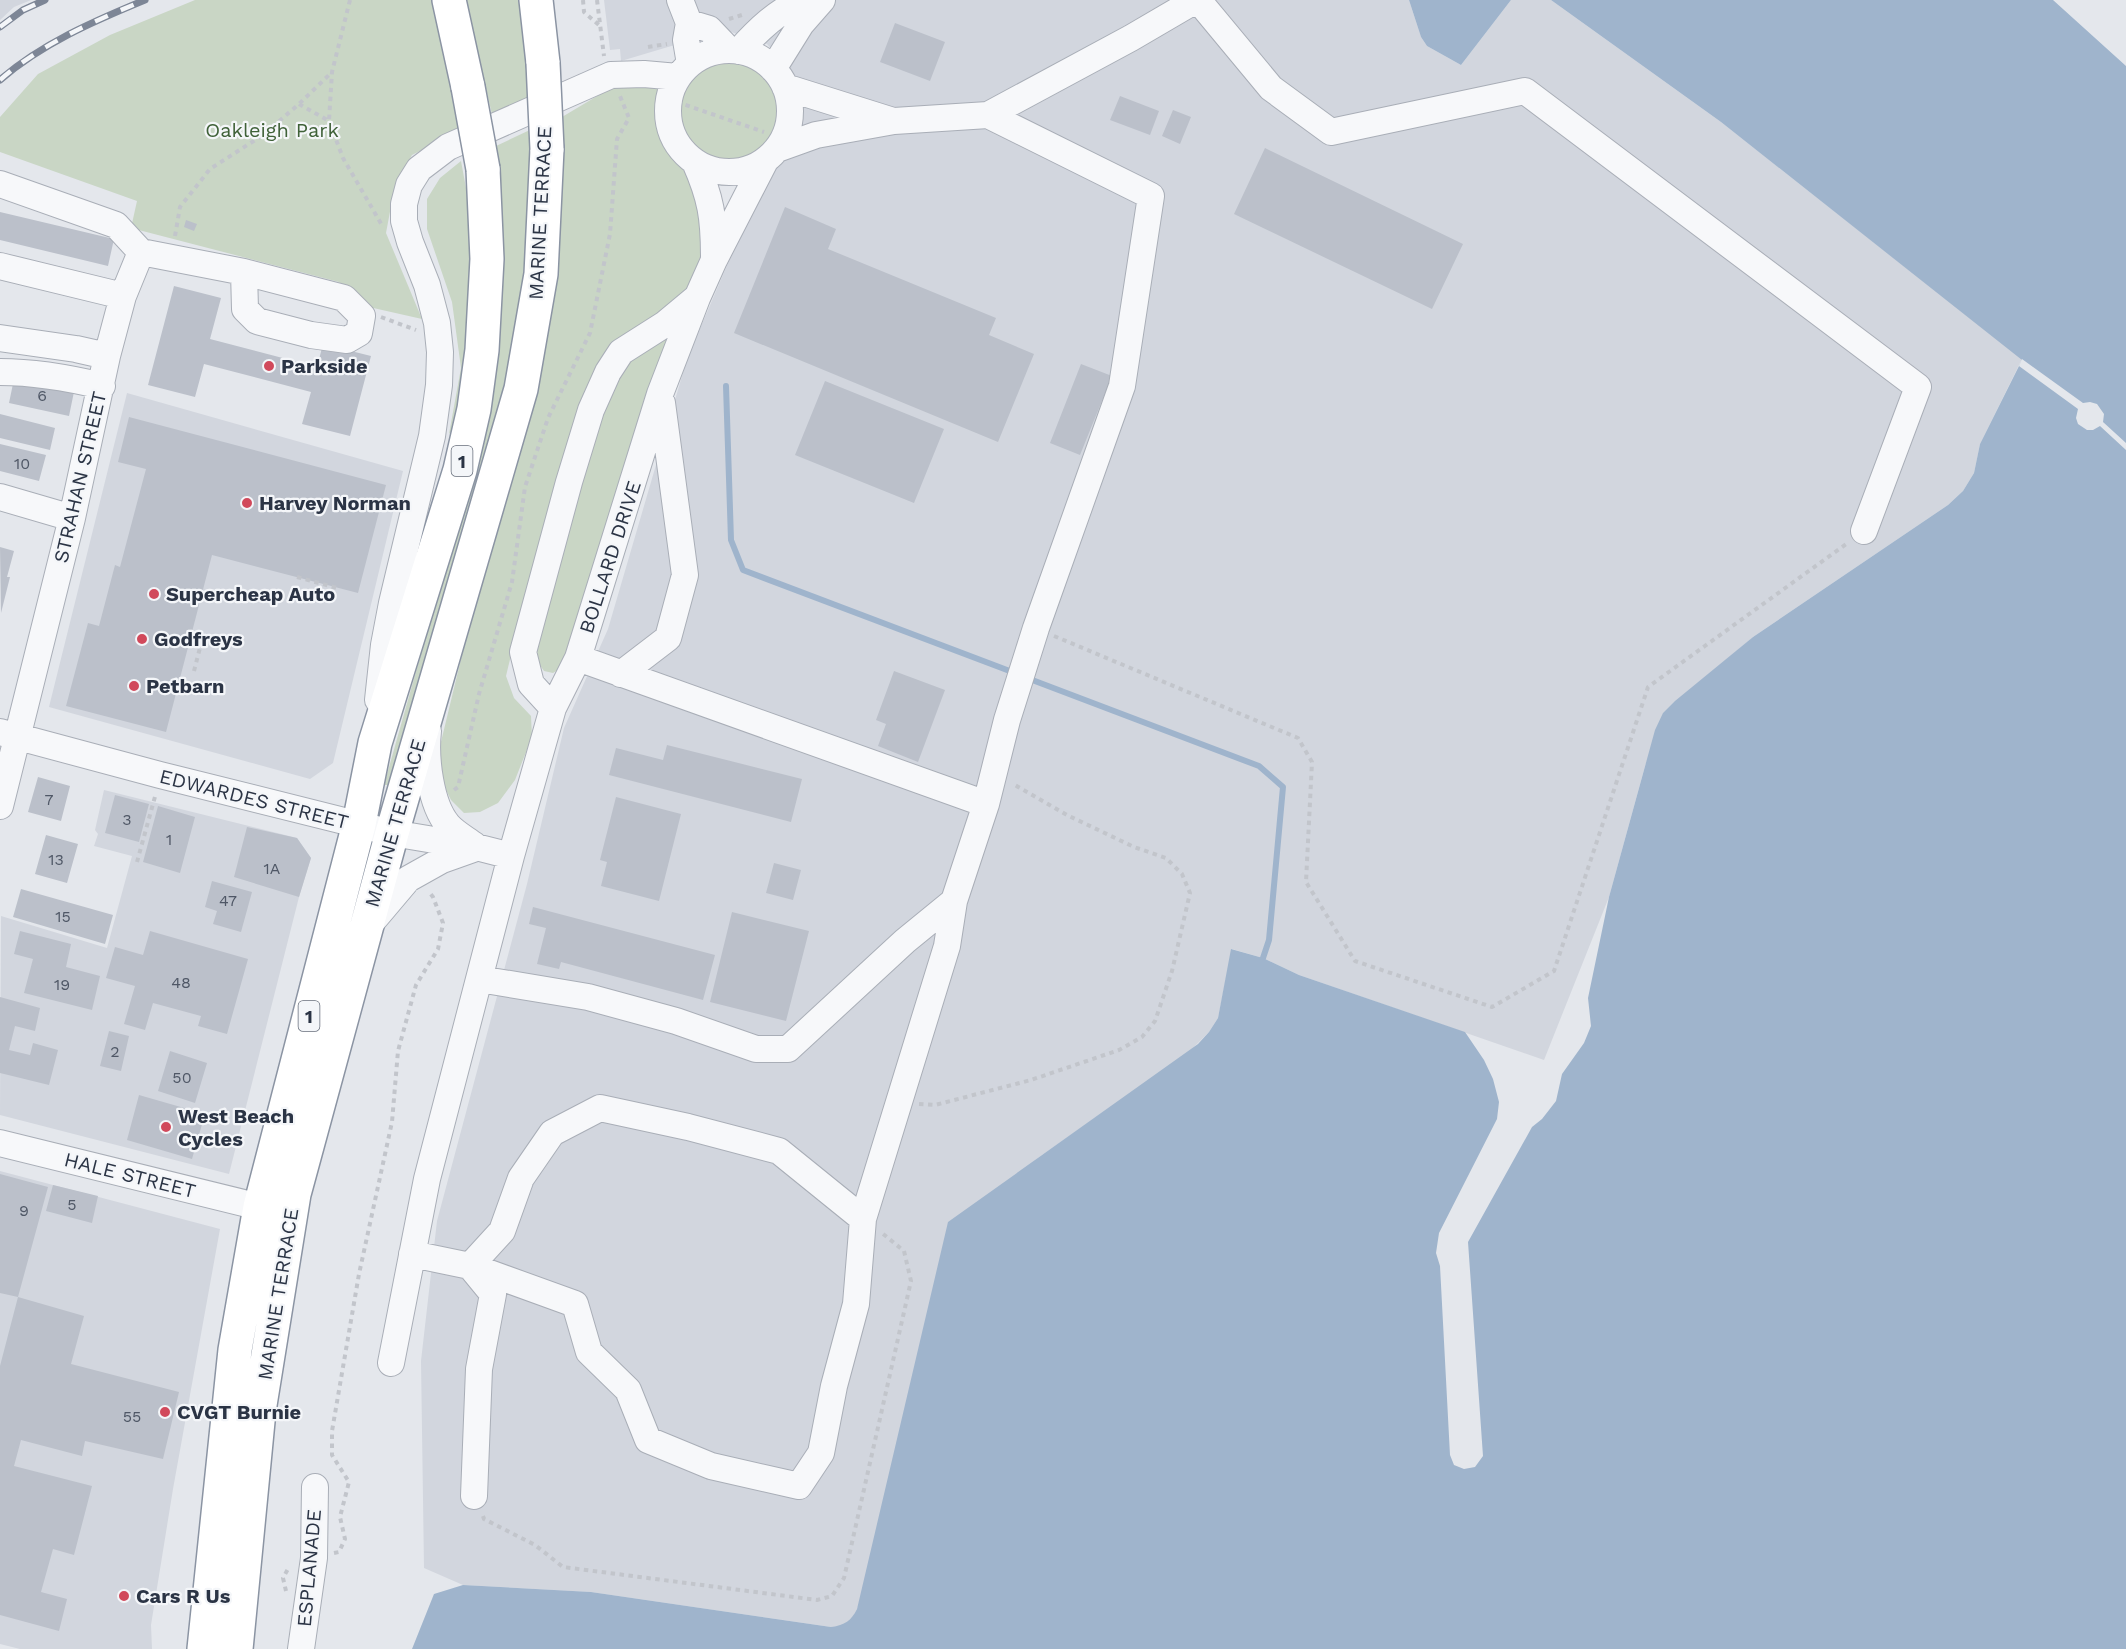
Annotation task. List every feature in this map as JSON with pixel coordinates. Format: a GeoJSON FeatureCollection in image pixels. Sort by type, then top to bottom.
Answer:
{"type":"FeatureCollection","features":[{"type":"Feature","properties":{"kind":"highway","name":"MARINE TERRACE"},"geometry":{"type":"LineString","coordinates":[[204,1649],[235,1350],[260,1207],[358,824],[375,743],[460,470],[474,410],[482,350],[487,259],[483,169],[449,0]]}},
{"type":"Feature","properties":{"kind":"highway","name":"MARINE TERRACE"},"geometry":{"type":"LineString","coordinates":[[236,1649],[259,1411],[294,1194],[392,833],[521,389],[541,274],[547,149],[543,63],[536,0]]}},
{"type":"Feature","properties":{"kind":"street"},"geometry":{"type":"LineString","coordinates":[[734,51],[790,5],[804,0]]}},
{"type":"Feature","properties":{"kind":"street"},"geometry":{"type":"LineString","coordinates":[[779,78],[801,24],[822,0]]}},
{"type":"Feature","properties":{"kind":"street"},"geometry":{"type":"LineString","coordinates":[[894,121],[779,78],[757,57],[734,51],[709,54],[670,95],[668,114],[672,133],[681,149],[695,162],[713,170],[734,172],[750,169],[771,148],[816,135],[894,121],[988,116],[1197,0],[1271,88],[1331,132],[1526,91],[1918,387],[1864,531]]}},
{"type":"Feature","properties":{"kind":"street"},"geometry":{"type":"LineString","coordinates":[[684,11],[734,51]]}},
{"type":"Feature","properties":{"kind":"street"},"geometry":{"type":"LineString","coordinates":[[682,81],[686,40],[684,11]]}},
{"type":"Feature","properties":{"kind":"street"},"geometry":{"type":"LineString","coordinates":[[375,743],[381,668],[392,603],[432,436],[439,385],[439,338],[432,302],[406,231],[403,214],[405,194],[419,169],[448,147],[610,75],[644,74],[682,81]]}},
{"type":"Feature","properties":{"kind":"street","name":"BOLLARD DRIVE"},"geometry":{"type":"LineString","coordinates":[[391,1363],[428,1179],[510,856],[553,708],[578,658],[660,394],[697,298],[771,148],[786,134],[790,117],[789,102],[779,78]]}},
{"type":"Feature","properties":{"kind":"street"},"geometry":{"type":"LineString","coordinates":[[412,1254],[470,1266],[575,1304],[589,1352],[628,1390],[648,1440],[711,1466],[798,1485],[821,1453],[834,1386],[856,1304],[863,1219],[947,946],[954,901],[986,804],[1007,720],[1122,386],[1151,196],[988,116]]}},
{"type":"Feature","properties":{"kind":"street","name":"BOLLARD DRIVE"},"geometry":{"type":"LineString","coordinates":[[695,162],[706,187],[714,221],[714,260]]}},
{"type":"Feature","properties":{"kind":"street"},"geometry":{"type":"LineString","coordinates":[[0,184],[116,225],[141,252],[244,272],[344,298],[362,316],[358,333],[346,340],[311,335],[257,321],[245,309],[244,272]]}},
{"type":"Feature","properties":{"kind":"street","name":"STRAHAN STREET"},"geometry":{"type":"LineString","coordinates":[[0,806],[9,734],[72,518],[107,356],[123,296],[141,252]]}},
{"type":"Feature","properties":{"kind":"street"},"geometry":{"type":"LineString","coordinates":[[0,266],[123,296]]}},
{"type":"Feature","properties":{"kind":"street"},"geometry":{"type":"LineString","coordinates":[[553,708],[531,684],[523,652],[591,410],[608,372],[621,352],[665,324],[697,298]]}},
{"type":"Feature","properties":{"kind":"street"},"geometry":{"type":"LineString","coordinates":[[0,338],[107,356]]}},
{"type":"Feature","properties":{"kind":"street"},"geometry":{"type":"LineString","coordinates":[[0,372],[20,372],[81,381],[102,387]]}},
{"type":"Feature","properties":{"kind":"street"},"geometry":{"type":"LineString","coordinates":[[621,674],[668,639],[686,575],[660,394]]}},
{"type":"Feature","properties":{"kind":"street"},"geometry":{"type":"LineString","coordinates":[[0,497],[72,518]]}},
{"type":"Feature","properties":{"kind":"street"},"geometry":{"type":"LineString","coordinates":[[578,658],[986,804]]}},
{"type":"Feature","properties":{"kind":"street"},"geometry":{"type":"LineString","coordinates":[[431,699],[426,747],[435,801],[448,825],[476,847]]}},
{"type":"Feature","properties":{"kind":"street","name":"EDWARDES STREET"},"geometry":{"type":"LineString","coordinates":[[9,734],[160,776],[392,833],[476,847],[510,856]]}},
{"type":"Feature","properties":{"kind":"street"},"geometry":{"type":"LineString","coordinates":[[366,929],[408,879],[442,860],[476,847]]}},
{"type":"Feature","properties":{"kind":"street"},"geometry":{"type":"LineString","coordinates":[[479,979],[588,997],[676,1021],[756,1049],[788,1049],[905,941],[954,901]]}},
{"type":"Feature","properties":{"kind":"street"},"geometry":{"type":"LineString","coordinates":[[470,1266],[502,1231],[521,1178],[552,1133],[600,1108],[779,1151],[863,1219]]}},
{"type":"Feature","properties":{"kind":"street","name":"HALE STREET"},"geometry":{"type":"LineString","coordinates":[[0,1143],[260,1207]]}},
{"type":"Feature","properties":{"kind":"street"},"geometry":{"type":"LineString","coordinates":[[470,1266],[493,1294],[479,1369],[474,1496]]}},
{"type":"Feature","properties":{"kind":"street","name":"ESPLANADE"},"geometry":{"type":"LineString","coordinates":[[302,1649],[314,1558],[315,1487]]}},
{"type":"Feature","properties":{"kind":"path"},"geometry":{"type":"LineString","coordinates":[[350,0],[332,72],[329,121],[343,158],[386,233]]}},
{"type":"Feature","properties":{"kind":"path"},"geometry":{"type":"LineString","coordinates":[[583,0],[584,12],[600,27]]}},
{"type":"Feature","properties":{"kind":"path"},"geometry":{"type":"LineString","coordinates":[[169,257],[175,239],[180,207],[210,169],[262,135],[332,72]]}},
{"type":"Feature","properties":{"kind":"path"},"geometry":{"type":"LineString","coordinates":[[682,81],[771,148]]}},
{"type":"Feature","properties":{"kind":"path"},"geometry":{"type":"LineString","coordinates":[[299,104],[329,121]]}},
{"type":"Feature","properties":{"kind":"path"},"geometry":{"type":"LineString","coordinates":[[377,316],[439,338]]}},
{"type":"Feature","properties":{"kind":"path"},"geometry":{"type":"LineString","coordinates":[[1033,639],[1298,738],[1312,762],[1306,882],[1355,961],[1492,1006],[1554,971],[1648,687],[1864,531]]}},
{"type":"Feature","properties":{"kind":"path"},"geometry":{"type":"LineString","coordinates":[[297,577],[337,588]]}},
{"type":"Feature","properties":{"kind":"path"},"geometry":{"type":"LineString","coordinates":[[194,671],[203,636]]}},
{"type":"Feature","properties":{"kind":"path"},"geometry":{"type":"LineString","coordinates":[[899,1102],[935,1105],[1031,1080],[1119,1050],[1142,1037],[1155,1021],[1172,971],[1190,893],[1182,874],[1166,858],[1134,847],[1067,815],[994,773]]}},
{"type":"Feature","properties":{"kind":"path"},"geometry":{"type":"LineString","coordinates":[[137,862],[160,776]]}},
{"type":"Feature","properties":{"kind":"shaded area"},"geometry":{"type":"Polygon","coordinates":[[[0,0],[31,0],[14,7],[0,20],[0,0]]]}},
{"type":"Feature","properties":{"kind":"shaded area"},"geometry":{"type":"Polygon","coordinates":[[[604,0],[1409,0],[1421,37],[1427,46],[1461,65],[1511,0],[1551,0],[1721,122],[2022,359],[1980,444],[1974,473],[1963,491],[1948,505],[1753,637],[1666,711],[1645,766],[1609,897],[1544,1060],[1299,975],[1263,958],[1232,949],[1218,1018],[1209,1032],[1189,1052],[1035,1160],[857,1609],[852,1620],[841,1626],[831,1627],[591,1592],[463,1585],[424,1568],[421,1361],[437,1221],[527,884],[564,728],[608,629],[687,359],[758,193],[800,124],[801,83],[767,44],[725,30],[621,61],[620,49],[610,50],[604,0]]]}},
{"type":"Feature","properties":{"kind":"shaded area"},"geometry":{"type":"Polygon","coordinates":[[[127,393],[403,471],[333,763],[310,779],[49,707],[127,393]]]}},
{"type":"Feature","properties":{"kind":"shaded area"},"geometry":{"type":"Polygon","coordinates":[[[104,790],[297,838],[311,858],[299,897],[229,1174],[0,1115],[1,916],[107,948],[132,856],[94,846],[98,834],[95,830],[104,790]]]}},
{"type":"Feature","properties":{"kind":"shaded area"},"geometry":{"type":"Polygon","coordinates":[[[0,1171],[220,1229],[173,1489],[151,1625],[152,1649],[20,1649],[0,1644],[0,1171]]]}},
{"type":"Feature","properties":{"kind":"green space","name":"Oakleigh Park"},"geometry":{"type":"Polygon","coordinates":[[[195,0],[433,0],[463,129],[412,155],[395,185],[386,233],[422,319],[360,305],[339,282],[131,228],[137,201],[0,152],[0,117],[38,74],[110,35],[195,0]]]}},
{"type":"Feature","properties":{"kind":"green space"},"geometry":{"type":"Polygon","coordinates":[[[466,0],[521,0],[530,100],[493,119],[466,0]]]}},
{"type":"Feature","properties":{"kind":"green space"},"geometry":{"type":"Polygon","coordinates":[[[729,62],[748,65],[765,76],[776,93],[779,112],[776,131],[765,148],[748,159],[729,162],[710,159],[693,148],[682,131],[679,112],[682,93],[693,76],[710,65],[729,62]]]}},
{"type":"Feature","properties":{"kind":"green space"},"geometry":{"type":"Polygon","coordinates":[[[670,72],[660,113],[667,148],[692,175],[704,206],[703,250],[688,290],[669,312],[614,346],[512,651],[506,676],[514,698],[531,716],[532,737],[515,780],[498,803],[480,812],[464,813],[451,800],[441,780],[440,746],[469,626],[557,120],[619,83],[670,72]]]}},
{"type":"Feature","properties":{"kind":"green space"},"geometry":{"type":"Polygon","coordinates":[[[532,129],[532,229],[515,352],[390,785],[384,785],[483,434],[499,252],[496,146],[532,129]]]}},
{"type":"Feature","properties":{"kind":"green space"},"geometry":{"type":"Polygon","coordinates":[[[461,161],[471,215],[473,296],[457,424],[449,434],[461,368],[452,302],[427,229],[427,199],[440,178],[461,161]]]}},
{"type":"Feature","properties":{"kind":"green space"},"geometry":{"type":"Polygon","coordinates":[[[673,324],[563,667],[553,673],[544,671],[537,661],[535,622],[611,376],[673,324]]]}},
{"type":"Feature","properties":{"kind":"water"},"geometry":{"type":"Polygon","coordinates":[[[1409,0],[1511,0],[1461,65],[1427,46],[1421,37],[1409,0]]]}},
{"type":"Feature","properties":{"kind":"water"},"geometry":{"type":"Polygon","coordinates":[[[1551,0],[2126,0],[2126,1649],[412,1649],[434,1594],[463,1585],[591,1592],[831,1627],[844,1624],[850,1619],[857,1609],[948,1222],[1198,1044],[1218,1018],[1231,949],[1263,958],[1299,975],[1465,1032],[1484,1060],[1493,1079],[1499,1102],[1497,1119],[1439,1233],[1436,1253],[1440,1266],[1450,1455],[1454,1465],[1464,1469],[1475,1467],[1483,1456],[1468,1242],[1532,1127],[1542,1119],[1556,1101],[1562,1074],[1584,1043],[1591,1026],[1588,998],[1609,897],[1655,730],[1663,713],[1753,637],[1948,505],[1963,491],[1974,473],[1980,444],[2022,360],[1721,122],[1551,0]]]}},
{"type":"Feature","properties":{"kind":"pier"},"geometry":{"type":"Polygon","coordinates":[[[2053,0],[2126,0],[2126,66],[2053,0]]]}},
{"type":"Feature","properties":{"kind":"pier"},"geometry":{"type":"Polygon","coordinates":[[[2022,359],[2083,403],[2097,404],[2104,414],[2103,422],[2126,443],[2126,450],[2100,426],[2087,430],[2078,424],[2076,418],[2078,409],[2019,366],[2022,359]]]}},
{"type":"Feature","properties":{"kind":"building"},"geometry":{"type":"Polygon","coordinates":[[[895,23],[945,42],[930,81],[880,62],[895,23]]]}},
{"type":"Feature","properties":{"kind":"building"},"geometry":{"type":"Polygon","coordinates":[[[1120,96],[1159,111],[1150,135],[1110,120],[1120,96]]]}},
{"type":"Feature","properties":{"kind":"building"},"geometry":{"type":"Polygon","coordinates":[[[1173,110],[1191,117],[1180,144],[1162,136],[1173,110]]]}},
{"type":"Feature","properties":{"kind":"building"},"geometry":{"type":"Polygon","coordinates":[[[1265,148],[1463,244],[1432,309],[1234,214],[1265,148]]]}},
{"type":"Feature","properties":{"kind":"building"},"geometry":{"type":"Polygon","coordinates":[[[785,207],[836,229],[828,249],[996,318],[989,335],[1034,354],[998,442],[734,333],[785,207]]]}},
{"type":"Feature","properties":{"kind":"building"},"geometry":{"type":"Polygon","coordinates":[[[0,212],[114,239],[108,266],[0,240],[0,212]]]}},
{"type":"Feature","properties":{"kind":"building"},"geometry":{"type":"Polygon","coordinates":[[[186,220],[197,224],[194,231],[184,227],[186,220]]]}},
{"type":"Feature","properties":{"kind":"building"},"geometry":{"type":"Polygon","coordinates":[[[174,286],[221,298],[210,339],[317,367],[323,344],[371,356],[350,436],[302,424],[311,392],[204,364],[195,397],[148,385],[174,286]]]}},
{"type":"Feature","properties":{"kind":"building"},"geometry":{"type":"Polygon","coordinates":[[[1081,364],[1112,376],[1080,455],[1050,443],[1081,364]]]}},
{"type":"Feature","properties":{"kind":"building"},"geometry":{"type":"Polygon","coordinates":[[[15,374],[75,387],[69,416],[9,403],[15,374]]]}},
{"type":"Feature","properties":{"kind":"building"},"geometry":{"type":"Polygon","coordinates":[[[825,381],[944,429],[914,503],[795,455],[825,381]]]}},
{"type":"Feature","properties":{"kind":"building"},"geometry":{"type":"Polygon","coordinates":[[[0,414],[55,428],[50,450],[0,438],[0,414]]]}},
{"type":"Feature","properties":{"kind":"building"},"geometry":{"type":"Polygon","coordinates":[[[129,417],[386,485],[358,593],[212,555],[166,732],[66,706],[88,623],[99,626],[115,565],[120,567],[146,469],[118,462],[129,417]]]}},
{"type":"Feature","properties":{"kind":"building"},"geometry":{"type":"Polygon","coordinates":[[[0,444],[46,455],[39,481],[0,471],[0,444]]]}},
{"type":"Feature","properties":{"kind":"building"},"geometry":{"type":"Polygon","coordinates":[[[0,547],[14,551],[1,613],[0,547]]]}},
{"type":"Feature","properties":{"kind":"building"},"geometry":{"type":"Polygon","coordinates":[[[894,671],[945,690],[918,762],[878,746],[886,724],[876,720],[894,671]]]}},
{"type":"Feature","properties":{"kind":"building"},"geometry":{"type":"Polygon","coordinates":[[[667,745],[802,779],[791,822],[609,775],[616,748],[663,760],[667,745]]]}},
{"type":"Feature","properties":{"kind":"building"},"geometry":{"type":"Polygon","coordinates":[[[38,777],[70,786],[61,821],[28,812],[38,777]]]}},
{"type":"Feature","properties":{"kind":"building"},"geometry":{"type":"Polygon","coordinates":[[[115,795],[149,804],[139,842],[105,833],[115,795]]]}},
{"type":"Feature","properties":{"kind":"building"},"geometry":{"type":"Polygon","coordinates":[[[616,797],[681,814],[659,901],[601,886],[607,862],[600,860],[616,797]]]}},
{"type":"Feature","properties":{"kind":"building"},"geometry":{"type":"Polygon","coordinates":[[[158,806],[195,817],[180,873],[143,862],[158,806]]]}},
{"type":"Feature","properties":{"kind":"building"},"geometry":{"type":"Polygon","coordinates":[[[247,827],[297,838],[311,858],[299,897],[234,877],[247,827]]]}},
{"type":"Feature","properties":{"kind":"building"},"geometry":{"type":"Polygon","coordinates":[[[46,835],[78,844],[67,883],[35,874],[46,835]]]}},
{"type":"Feature","properties":{"kind":"building"},"geometry":{"type":"Polygon","coordinates":[[[774,863],[801,870],[793,900],[766,893],[774,863]]]}},
{"type":"Feature","properties":{"kind":"building"},"geometry":{"type":"Polygon","coordinates":[[[212,881],[252,892],[241,932],[213,924],[217,911],[205,907],[212,881]]]}},
{"type":"Feature","properties":{"kind":"building"},"geometry":{"type":"Polygon","coordinates":[[[21,889],[113,915],[105,944],[13,917],[21,889]]]}},
{"type":"Feature","properties":{"kind":"building"},"geometry":{"type":"Polygon","coordinates":[[[533,907],[715,955],[703,1000],[561,962],[559,969],[537,964],[546,928],[529,924],[533,907]]]}},
{"type":"Feature","properties":{"kind":"building"},"geometry":{"type":"Polygon","coordinates":[[[732,912],[809,931],[786,1021],[710,1002],[732,912]]]}},
{"type":"Feature","properties":{"kind":"building"},"geometry":{"type":"Polygon","coordinates":[[[20,931],[71,944],[66,967],[100,976],[92,1010],[24,993],[33,959],[14,954],[20,931]]]}},
{"type":"Feature","properties":{"kind":"building"},"geometry":{"type":"Polygon","coordinates":[[[150,931],[248,959],[227,1034],[198,1026],[201,1016],[153,1003],[145,1030],[124,1024],[135,986],[106,978],[115,947],[143,955],[150,931]]]}},
{"type":"Feature","properties":{"kind":"building"},"geometry":{"type":"Polygon","coordinates":[[[0,997],[40,1008],[35,1031],[15,1026],[9,1050],[30,1055],[33,1043],[58,1050],[49,1085],[0,1073],[0,997]]]}},
{"type":"Feature","properties":{"kind":"building"},"geometry":{"type":"Polygon","coordinates":[[[109,1031],[129,1036],[121,1071],[100,1066],[109,1031]]]}},
{"type":"Feature","properties":{"kind":"building"},"geometry":{"type":"Polygon","coordinates":[[[170,1051],[207,1063],[195,1103],[158,1091],[170,1051]]]}},
{"type":"Feature","properties":{"kind":"building","name":"West Beach Cycles"},"geometry":{"type":"Polygon","coordinates":[[[139,1095],[205,1114],[192,1159],[127,1140],[139,1095]]]}},
{"type":"Feature","properties":{"kind":"building"},"geometry":{"type":"Polygon","coordinates":[[[0,1174],[48,1187],[18,1297],[0,1293],[0,1174]]]}},
{"type":"Feature","properties":{"kind":"building"},"geometry":{"type":"Polygon","coordinates":[[[53,1185],[98,1196],[92,1223],[46,1211],[53,1185]]]}},
{"type":"Feature","properties":{"kind":"building"},"geometry":{"type":"Polygon","coordinates":[[[18,1297],[84,1316],[71,1364],[179,1392],[163,1459],[85,1441],[82,1456],[21,1440],[14,1466],[92,1486],[74,1555],[53,1549],[41,1592],[67,1599],[59,1631],[0,1615],[0,1366],[18,1297]]]}},
{"type":"Feature","properties":{"kind":"waterway"},"geometry":{"type":"LineString","coordinates":[[726,386],[731,540],[743,570],[1015,673]]}},
{"type":"Feature","properties":{"kind":"waterway"},"geometry":{"type":"LineString","coordinates":[[1027,678],[1259,766],[1283,787],[1269,940],[1263,958]]}},
{"type":"Feature","properties":{"kind":"railway"},"geometry":{"type":"LineString","coordinates":[[0,27],[23,10],[45,0]]}},
{"type":"Feature","properties":{"kind":"railway"},"geometry":{"type":"LineString","coordinates":[[0,80],[50,44],[145,0]]}},
{"type":"Feature","properties":{"kind":"place","name":"Parkside"},"geometry":{"type":"Point","coordinates":[269,366]}},
{"type":"Feature","properties":{"kind":"place","name":"Harvey Norman"},"geometry":{"type":"Point","coordinates":[247,503]}},
{"type":"Feature","properties":{"kind":"place","name":"Supercheap Auto"},"geometry":{"type":"Point","coordinates":[154,594]}},
{"type":"Feature","properties":{"kind":"place","name":"Godfreys"},"geometry":{"type":"Point","coordinates":[142,639]}},
{"type":"Feature","properties":{"kind":"place","name":"Petbarn"},"geometry":{"type":"Point","coordinates":[134,686]}},
{"type":"Feature","properties":{"kind":"place","name":"West Beach Cycles"},"geometry":{"type":"Point","coordinates":[166,1127]}},
{"type":"Feature","properties":{"kind":"place","name":"CVGT Burnie"},"geometry":{"type":"Point","coordinates":[165,1412]}},
{"type":"Feature","properties":{"kind":"place","name":"Cars R Us"},"geometry":{"type":"Point","coordinates":[124,1596]}}]}
